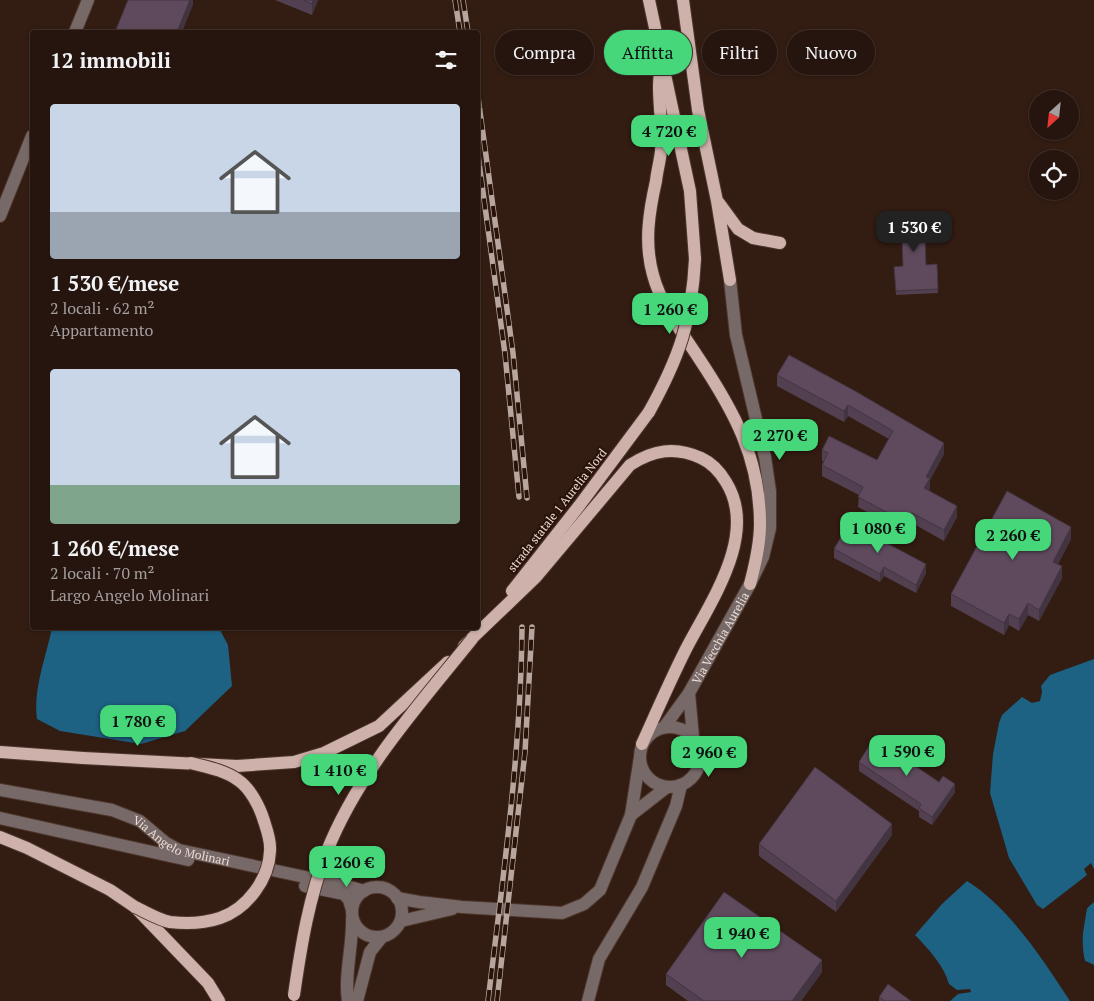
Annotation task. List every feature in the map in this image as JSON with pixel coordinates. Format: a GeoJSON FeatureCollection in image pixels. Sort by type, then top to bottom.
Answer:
{"type":"FeatureCollection","features":[{"type":"Feature","properties":{"kind":"main road"},"geometry":{"type":"LineString","coordinates":[[649,0],[656,30]]}},
{"type":"Feature","properties":{"kind":"main road"},"geometry":{"type":"LineString","coordinates":[[684,0],[698,110],[718,201],[730,280]]}},
{"type":"Feature","properties":{"kind":"main road"},"geometry":{"type":"LineString","coordinates":[[660,75],[661,153],[649,219],[647,246],[652,274],[666,308],[720,390],[742,432],[752,461],[758,490],[760,526],[757,555],[750,584]]}},
{"type":"Feature","properties":{"kind":"main road","name":"strada statale 1 Aurelia Nord"},"geometry":{"type":"LineString","coordinates":[[486,624],[579,506],[649,412],[667,380],[681,346],[691,306],[695,259],[690,191],[666,75]]}},
{"type":"Feature","properties":{"kind":"main road"},"geometry":{"type":"LineString","coordinates":[[718,201],[738,229],[753,238],[780,243]]}},
{"type":"Feature","properties":{"kind":"main road"},"geometry":{"type":"LineString","coordinates":[[0,752],[237,766],[294,762],[324,753],[379,726],[472,639],[536,577],[630,465],[644,456],[674,450],[703,459],[720,472],[734,497],[738,520],[734,547],[730,559],[715,594],[684,652],[641,751]]}},
{"type":"Feature","properties":{"kind":"main road"},"geometry":{"type":"LineString","coordinates":[[293,998],[304,931],[313,893],[328,850],[346,812],[378,757],[472,639]]}},
{"type":"Feature","properties":{"kind":"main road"},"geometry":{"type":"LineString","coordinates":[[0,837],[27,848],[110,890],[135,907],[169,922],[195,923],[220,918],[238,908],[253,894],[265,876],[270,851],[268,832],[262,813],[239,780],[222,772],[191,763]]}},
{"type":"Feature","properties":{"kind":"main road"},"geometry":{"type":"LineString","coordinates":[[135,907],[208,983],[218,1001]]}},
{"type":"Feature","properties":{"kind":"street"},"geometry":{"type":"LineString","coordinates":[[75,30],[88,0]]}},
{"type":"Feature","properties":{"kind":"street"},"geometry":{"type":"LineString","coordinates":[[0,216],[30,141]]}},
{"type":"Feature","properties":{"kind":"street","name":"Via Vecchia Aurelia"},"geometry":{"type":"LineString","coordinates":[[665,726],[689,693],[750,584],[763,557],[770,528],[770,491],[765,457],[736,335],[730,280]]}},
{"type":"Feature","properties":{"kind":"street","name":"Via Vecchia Aurelia"},"geometry":{"type":"LineString","coordinates":[[689,693],[694,737]]}},
{"type":"Feature","properties":{"kind":"street"},"geometry":{"type":"LineString","coordinates":[[348,1001],[348,968],[352,935],[352,914],[354,902],[364,891],[378,887],[386,889],[397,898],[419,902],[462,907],[562,913],[584,904],[600,890],[631,815],[641,751],[648,736],[655,730],[665,726],[685,730],[694,737],[699,745],[701,755],[696,773],[690,780],[681,785],[667,787],[631,815]]}},
{"type":"Feature","properties":{"kind":"street"},"geometry":{"type":"LineString","coordinates":[[641,751],[645,774],[651,780],[667,787]]}},
{"type":"Feature","properties":{"kind":"street"},"geometry":{"type":"LineString","coordinates":[[588,1001],[599,958],[642,888],[676,806],[681,785]]}},
{"type":"Feature","properties":{"kind":"street","name":"Via Angelo Molinari"},"geometry":{"type":"LineString","coordinates":[[0,790],[112,810],[140,821],[166,843],[179,850],[364,891]]}},
{"type":"Feature","properties":{"kind":"street","name":"Via Angelo Molinari"},"geometry":{"type":"LineString","coordinates":[[0,818],[344,894],[349,900],[352,914]]}},
{"type":"Feature","properties":{"kind":"street"},"geometry":{"type":"LineString","coordinates":[[352,914],[355,926],[367,936],[382,937],[390,934],[400,921],[402,913],[397,898]]}},
{"type":"Feature","properties":{"kind":"street"},"geometry":{"type":"LineString","coordinates":[[400,921],[462,907]]}},
{"type":"Feature","properties":{"kind":"street"},"geometry":{"type":"LineString","coordinates":[[357,1001],[370,952],[382,937]]}},
{"type":"Feature","properties":{"kind":"water"},"geometry":{"type":"Polygon","coordinates":[[[52,630],[220,630],[228,645],[232,686],[185,731],[141,744],[60,731],[37,719],[37,696],[52,630]]]}},
{"type":"Feature","properties":{"kind":"water"},"geometry":{"type":"Polygon","coordinates":[[[1094,659],[1094,869],[1091,863],[1084,869],[1087,875],[1043,909],[1037,905],[1009,858],[990,793],[993,754],[999,723],[1002,715],[1022,697],[1032,703],[1040,701],[1041,686],[1050,675],[1094,659]]]}},
{"type":"Feature","properties":{"kind":"water"},"geometry":{"type":"Polygon","coordinates":[[[967,881],[1011,919],[1037,952],[1070,1001],[950,1001],[958,994],[971,992],[970,989],[957,990],[949,984],[939,964],[915,935],[942,904],[967,881]]]}},
{"type":"Feature","properties":{"kind":"water"},"geometry":{"type":"Polygon","coordinates":[[[1094,902],[1094,965],[1085,961],[1083,933],[1084,918],[1088,906],[1094,902]]]}},
{"type":"Feature","properties":{"kind":"pier"},"geometry":{"type":"Polygon","coordinates":[[[1094,899],[1094,902],[1087,908],[1082,951],[1085,961],[1094,965],[1094,967],[1083,962],[1079,939],[1084,907],[1094,899]]]}},
{"type":"Feature","properties":{"kind":"building"},"geometry":{"type":"Polygon","coordinates":[[[128,0],[190,0],[178,30],[116,30],[128,0]]]}},
{"type":"Feature","properties":{"kind":"building"},"geometry":{"type":"Polygon","coordinates":[[[303,0],[313,0],[312,4],[303,0]]]}},
{"type":"Feature","properties":{"kind":"building"},"geometry":{"type":"Polygon","coordinates":[[[932,213],[934,236],[925,236],[926,265],[937,264],[938,289],[896,291],[894,267],[903,266],[902,238],[892,239],[891,216],[932,213]]]}},
{"type":"Feature","properties":{"kind":"building"},"geometry":{"type":"Polygon","coordinates":[[[789,355],[944,443],[926,477],[930,478],[924,488],[957,506],[944,530],[912,513],[907,523],[858,497],[863,487],[822,465],[828,453],[822,450],[829,436],[877,460],[893,431],[848,405],[844,411],[777,375],[789,355]]]}},
{"type":"Feature","properties":{"kind":"building"},"geometry":{"type":"Polygon","coordinates":[[[1007,491],[1071,527],[1053,562],[1062,566],[1039,610],[1028,603],[1019,619],[1009,614],[1004,623],[951,594],[1007,491]]]}},
{"type":"Feature","properties":{"kind":"building"},"geometry":{"type":"Polygon","coordinates":[[[849,523],[926,564],[916,585],[884,567],[880,574],[834,549],[849,523]]]}},
{"type":"Feature","properties":{"kind":"building"},"geometry":{"type":"Polygon","coordinates":[[[874,738],[939,782],[943,776],[955,784],[932,817],[919,808],[921,804],[859,762],[874,738]]]}},
{"type":"Feature","properties":{"kind":"building"},"geometry":{"type":"Polygon","coordinates":[[[815,767],[892,824],[836,901],[759,844],[815,767]]]}},
{"type":"Feature","properties":{"kind":"building"},"geometry":{"type":"Polygon","coordinates":[[[724,892],[822,960],[792,1001],[704,1001],[666,974],[724,892]]]}},
{"type":"Feature","properties":{"kind":"building"},"geometry":{"type":"Polygon","coordinates":[[[888,984],[911,1001],[885,1001],[879,997],[888,984]]]}},
{"type":"Feature","properties":{"kind":"railway"},"geometry":{"type":"LineString","coordinates":[[455,0],[460,30]]}},
{"type":"Feature","properties":{"kind":"railway"},"geometry":{"type":"LineString","coordinates":[[463,0],[468,30]]}},
{"type":"Feature","properties":{"kind":"railway"},"geometry":{"type":"LineString","coordinates":[[480,112],[513,353],[527,498]]}},
{"type":"Feature","properties":{"kind":"railway"},"geometry":{"type":"LineString","coordinates":[[480,170],[505,354],[519,497]]}},
{"type":"Feature","properties":{"kind":"railway"},"geometry":{"type":"LineString","coordinates":[[488,1001],[515,768],[522,627]]}},
{"type":"Feature","properties":{"kind":"railway"},"geometry":{"type":"LineString","coordinates":[[497,1001],[525,752],[532,627]]}}]}
